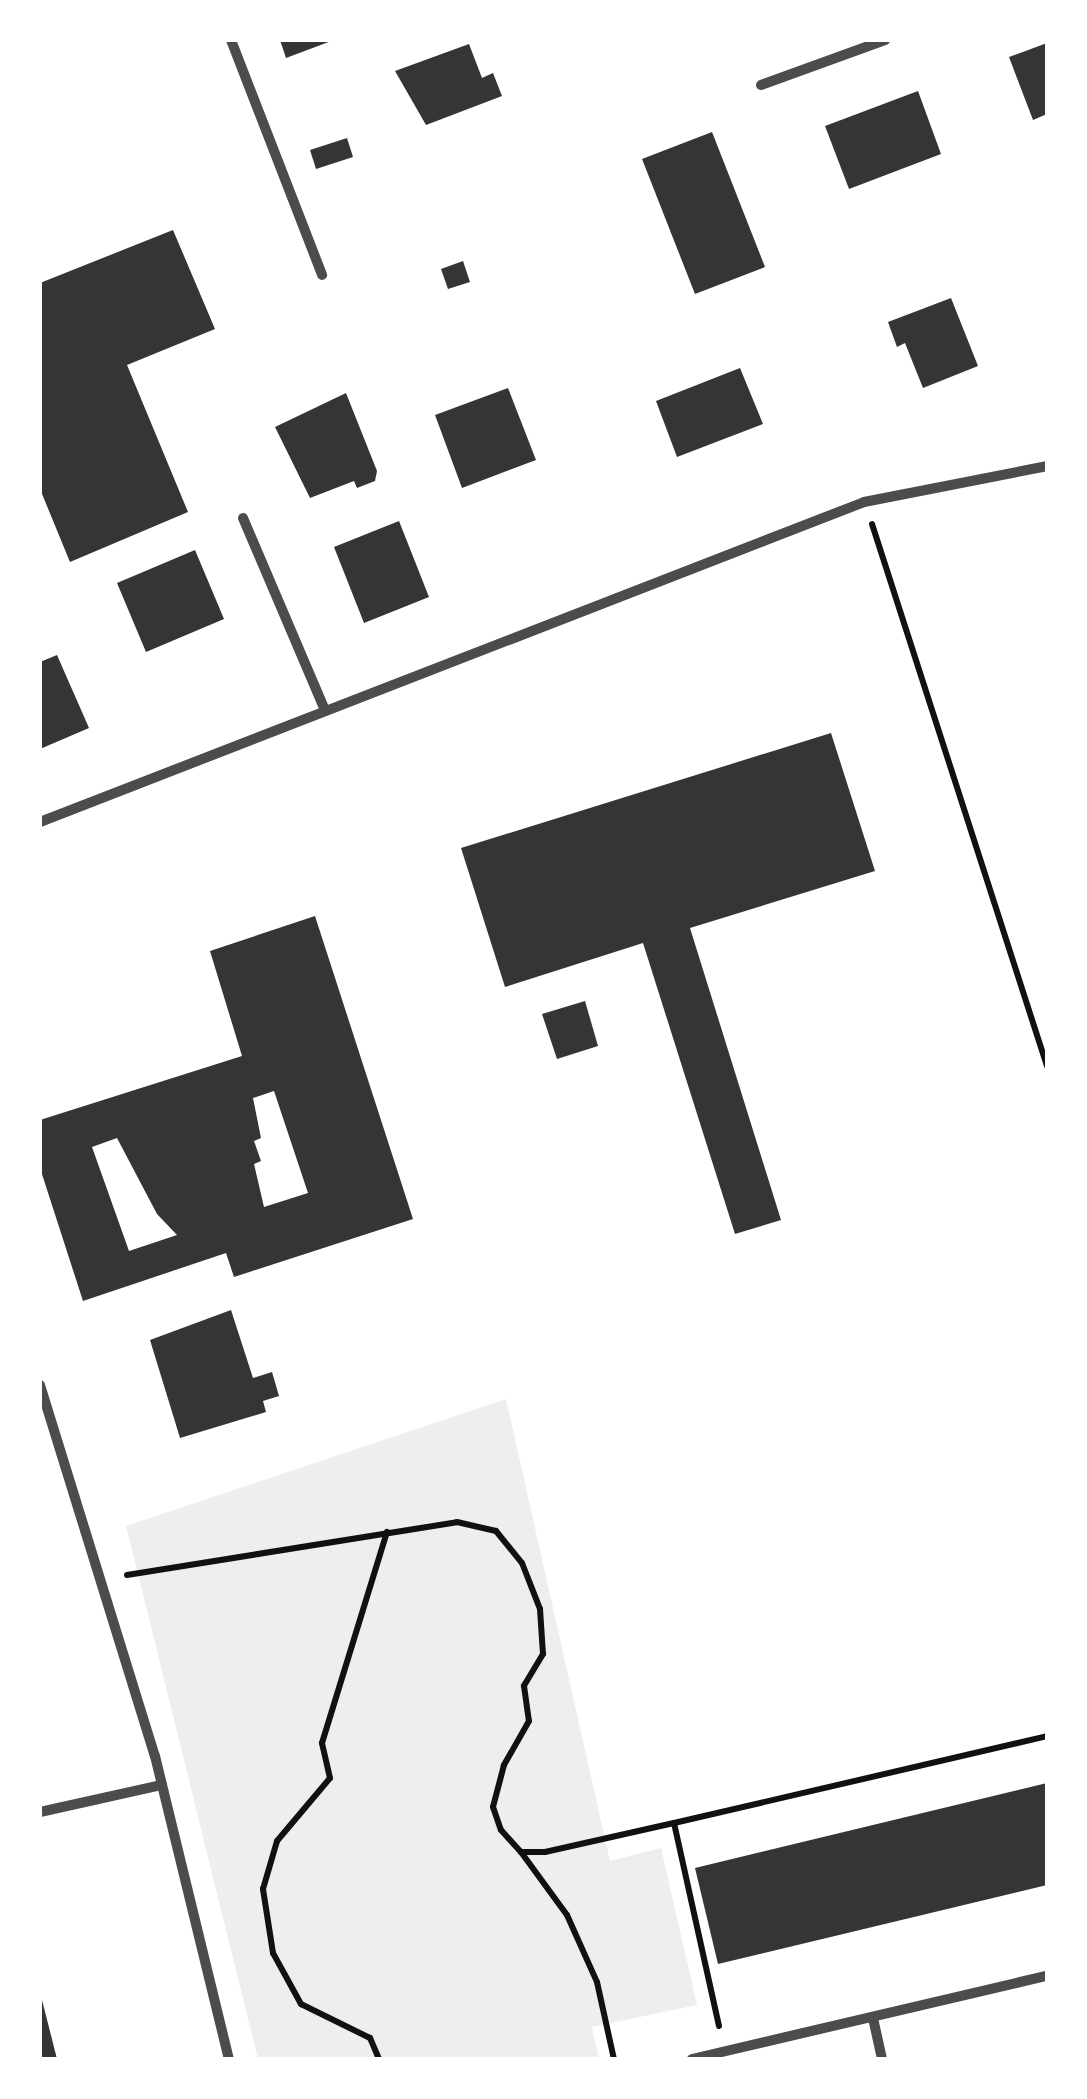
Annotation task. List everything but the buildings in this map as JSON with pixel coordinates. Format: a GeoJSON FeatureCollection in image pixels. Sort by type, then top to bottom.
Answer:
{"type":"FeatureCollection","features":[{"type":"Feature","properties":{"kind":"street"},"geometry":{"type":"LineString","coordinates":[[231,40],[322,275]]}},
{"type":"Feature","properties":{"kind":"street"},"geometry":{"type":"LineString","coordinates":[[761,84],[885,40]]}},
{"type":"Feature","properties":{"kind":"street"},"geometry":{"type":"LineString","coordinates":[[40,822],[864,502],[1047,466]]}},
{"type":"Feature","properties":{"kind":"street"},"geometry":{"type":"LineString","coordinates":[[242,518],[325,710]]}},
{"type":"Feature","properties":{"kind":"street"},"geometry":{"type":"LineString","coordinates":[[40,1385],[162,1785],[229,2059]]}},
{"type":"Feature","properties":{"kind":"street"},"geometry":{"type":"LineString","coordinates":[[40,1812],[162,1785]]}},
{"type":"Feature","properties":{"kind":"street"},"geometry":{"type":"LineString","coordinates":[[692,2059],[1047,1976]]}},
{"type":"Feature","properties":{"kind":"street"},"geometry":{"type":"LineString","coordinates":[[873,2018],[882,2059]]}},
{"type":"Feature","properties":{"kind":"path"},"geometry":{"type":"LineString","coordinates":[[864,502],[1047,1066]]}},
{"type":"Feature","properties":{"kind":"path"},"geometry":{"type":"LineString","coordinates":[[127,1575],[456,1522],[496,1531],[522,1563],[540,1608],[543,1654],[524,1686],[529,1721],[504,1765],[494,1806],[501,1830],[568,1916],[598,1982],[614,2059]]}},
{"type":"Feature","properties":{"kind":"path"},"geometry":{"type":"LineString","coordinates":[[379,2059],[370,2038],[301,2004],[272,1954],[263,1889],[277,1842],[330,1778],[322,1744],[387,1532]]}},
{"type":"Feature","properties":{"kind":"path"},"geometry":{"type":"LineString","coordinates":[[521,1852],[545,1852],[1047,1736]]}},
{"type":"Feature","properties":{"kind":"path"},"geometry":{"type":"LineString","coordinates":[[674,1823],[725,2052]]}},
{"type":"Feature","properties":{"kind":"shaded area"},"geometry":{"type":"Polygon","coordinates":[[[506,1399],[610,1861],[661,1848],[697,2005],[592,2027],[599,2059],[258,2059],[126,1526],[506,1399]]]}}]}
